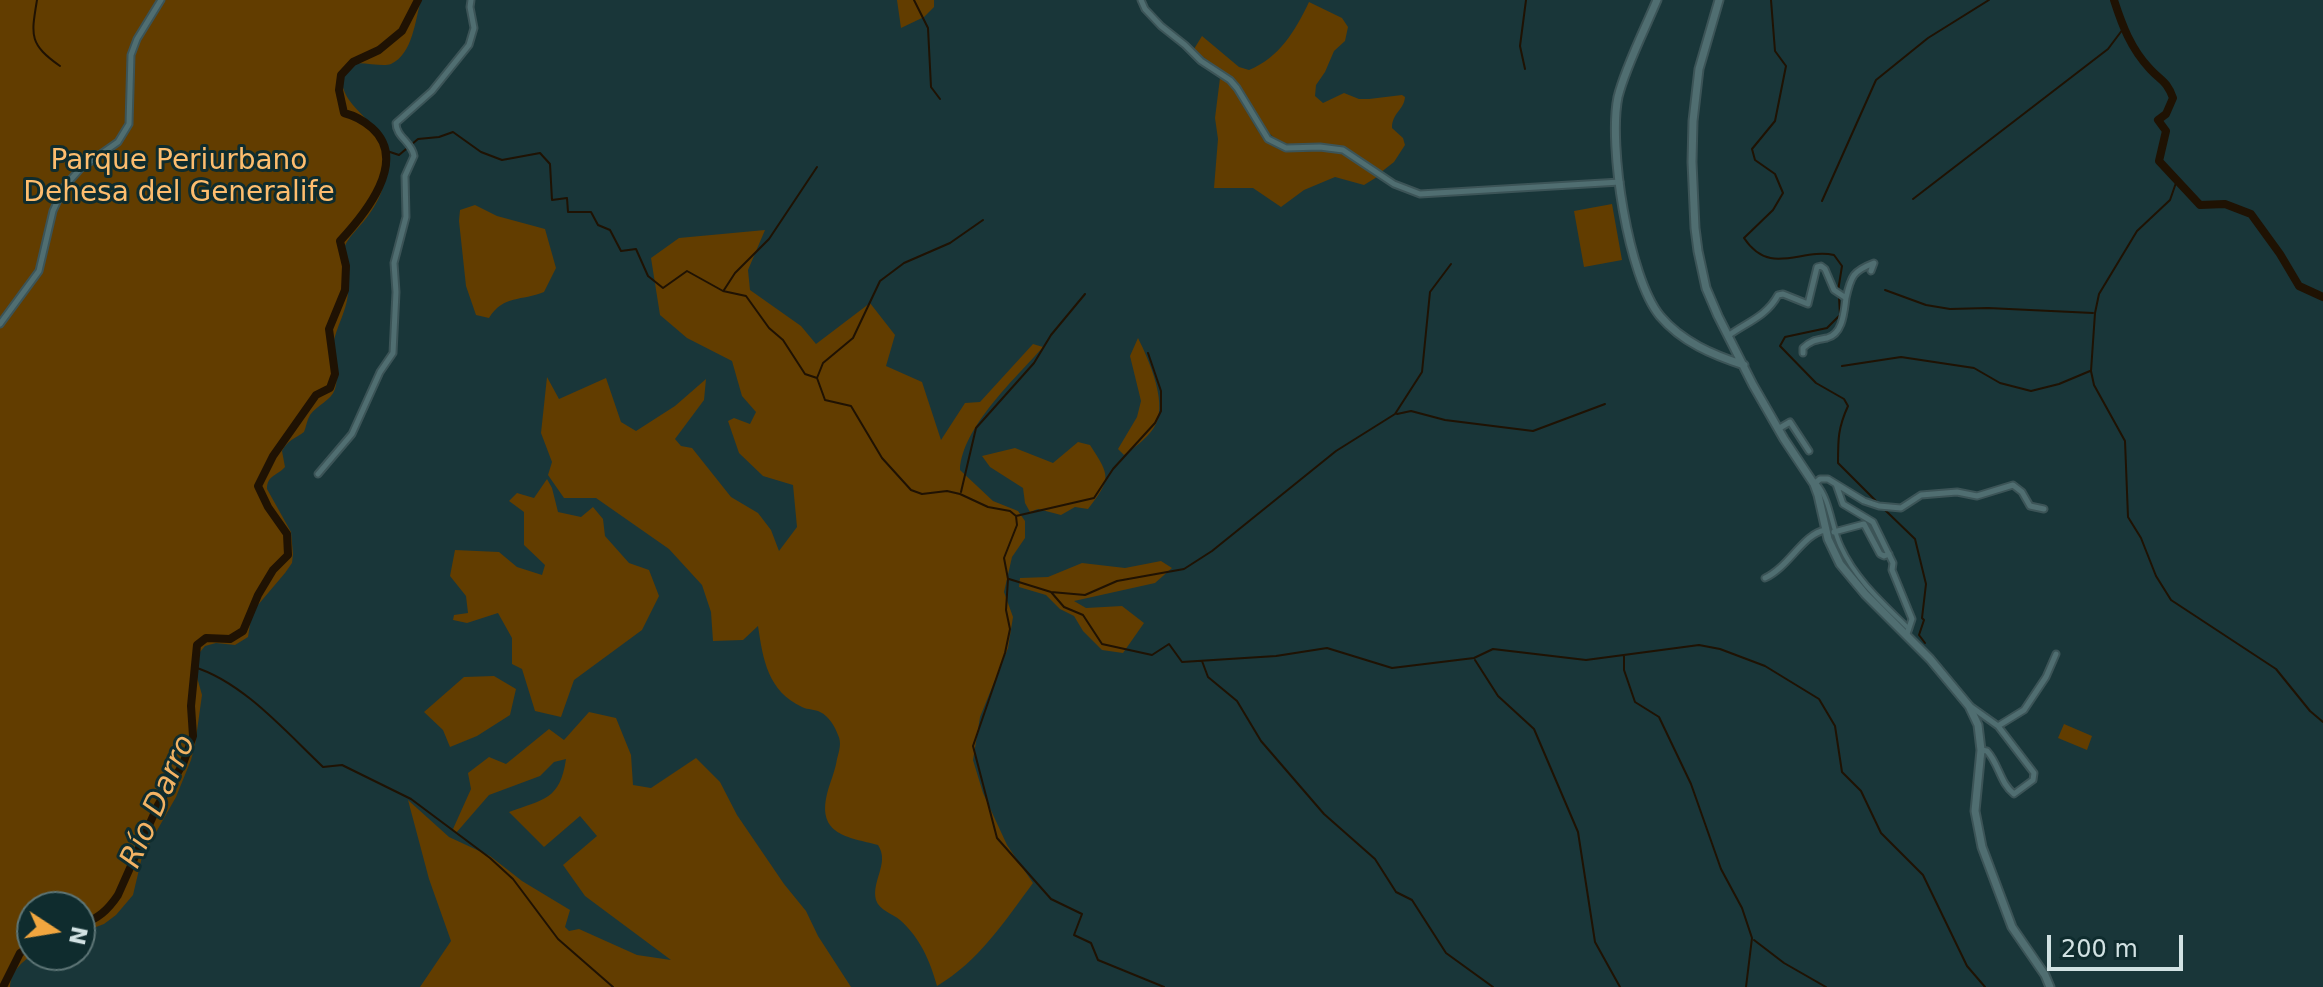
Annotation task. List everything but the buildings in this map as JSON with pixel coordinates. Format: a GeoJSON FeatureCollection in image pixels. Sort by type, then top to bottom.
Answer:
{"type":"FeatureCollection","features":[{"type":"Feature","properties":{"kind":"main road"},"geometry":{"type":"LineString","coordinates":[[1657,0],[1619,94],[1615,117],[1627,233],[1645,291],[1660,316],[1697,347],[1744,365]]}},
{"type":"Feature","properties":{"kind":"main road"},"geometry":{"type":"LineString","coordinates":[[1719,0],[1704,46],[1698,80],[1692,162],[1695,228],[1701,270],[1728,336],[1778,429],[1815,483],[1833,550],[1850,578],[1908,632],[1969,706],[1978,725],[1981,750],[1975,811],[1982,847],[2012,927],[2050,987]]}},
{"type":"Feature","properties":{"kind":"street"},"geometry":{"type":"LineString","coordinates":[[0,324],[39,271],[53,211],[64,187],[81,168],[118,142],[129,124],[131,55],[161,0]]}},
{"type":"Feature","properties":{"kind":"street"},"geometry":{"type":"LineString","coordinates":[[318,474],[352,434],[380,372],[393,353],[394,263],[406,217],[405,176],[414,159],[408,142],[396,131],[396,123],[432,91],[469,45],[474,28],[471,0]]}},
{"type":"Feature","properties":{"kind":"street"},"geometry":{"type":"LineString","coordinates":[[1141,0],[1161,26],[1237,88],[1268,139],[1286,148],[1343,150],[1394,184],[1420,194],[1620,182]]}},
{"type":"Feature","properties":{"kind":"street"},"geometry":{"type":"LineString","coordinates":[[1803,353],[1803,348],[1810,341],[1836,333],[1842,321],[1850,280],[1855,273],[1874,263],[1871,271]]}},
{"type":"Feature","properties":{"kind":"street"},"geometry":{"type":"LineString","coordinates":[[1728,336],[1766,313],[1778,295],[1808,304],[1817,267],[1825,269],[1834,290],[1846,298]]}},
{"type":"Feature","properties":{"kind":"street"},"geometry":{"type":"LineString","coordinates":[[1778,429],[1790,422],[1809,451]]}},
{"type":"Feature","properties":{"kind":"street"},"geometry":{"type":"LineString","coordinates":[[1815,483],[1828,479],[1864,501],[1890,508],[1909,505],[1927,493],[1957,492],[1977,496],[2013,485],[2022,492],[2030,506],[2044,509]]}},
{"type":"Feature","properties":{"kind":"street"},"geometry":{"type":"LineString","coordinates":[[1835,483],[1843,504],[1873,522],[1889,554],[1892,570],[1912,619],[1908,632]]}},
{"type":"Feature","properties":{"kind":"street"},"geometry":{"type":"LineString","coordinates":[[1765,578],[1777,572],[1815,532],[1873,522]]}},
{"type":"Feature","properties":{"kind":"street"},"geometry":{"type":"LineString","coordinates":[[1864,524],[1880,554],[1889,554]]}},
{"type":"Feature","properties":{"kind":"street"},"geometry":{"type":"LineString","coordinates":[[1998,726],[2024,710],[2046,677],[2056,654]]}},
{"type":"Feature","properties":{"kind":"street"},"geometry":{"type":"LineString","coordinates":[[1969,706],[1998,726],[2034,773],[2033,780],[2014,794],[2006,787],[1994,759],[1987,751],[1981,750]]}},
{"type":"Feature","properties":{"kind":"green space","name":"Parque Periurbano Dehesa del Generalife"},"geometry":{"type":"Polygon","coordinates":[[[0,0],[421,0],[409,45],[398,59],[386,65],[355,63],[344,68],[342,74],[347,97],[386,144],[388,163],[378,200],[342,253],[348,296],[333,347],[337,378],[335,389],[310,415],[304,432],[284,447],[285,467],[267,484],[291,532],[292,563],[252,612],[248,637],[235,645],[216,643],[205,646],[196,659],[195,670],[202,695],[191,760],[176,797],[142,857],[133,895],[116,915],[96,927],[96,891],[16,891],[16,970],[10,987],[0,987],[0,0]]]}},
{"type":"Feature","properties":{"kind":"green space"},"geometry":{"type":"Polygon","coordinates":[[[897,0],[934,0],[934,7],[924,17],[901,28],[897,0]]]}},
{"type":"Feature","properties":{"kind":"green space"},"geometry":{"type":"Polygon","coordinates":[[[1309,2],[1342,18],[1348,27],[1345,41],[1334,51],[1316,85],[1315,96],[1323,103],[1344,93],[1359,99],[1405,97],[1392,128],[1403,138],[1405,145],[1394,162],[1380,173],[1359,157],[1337,147],[1291,144],[1275,138],[1263,126],[1236,84],[1194,49],[1202,36],[1239,67],[1249,70],[1278,50],[1309,2]]]}},
{"type":"Feature","properties":{"kind":"green space"},"geometry":{"type":"Polygon","coordinates":[[[1220,78],[1236,93],[1258,131],[1273,146],[1289,152],[1341,152],[1377,177],[1364,185],[1335,177],[1304,190],[1281,207],[1253,188],[1214,188],[1218,139],[1215,118],[1220,78]]]}},
{"type":"Feature","properties":{"kind":"green space"},"geometry":{"type":"Polygon","coordinates":[[[1612,204],[1622,260],[1584,267],[1574,211],[1612,204]]]}},
{"type":"Feature","properties":{"kind":"green space"},"geometry":{"type":"Polygon","coordinates":[[[475,205],[497,216],[545,229],[556,268],[544,292],[507,302],[489,318],[476,315],[466,286],[460,210],[475,205]]]}},
{"type":"Feature","properties":{"kind":"green space"},"geometry":{"type":"Polygon","coordinates":[[[765,230],[748,270],[750,290],[801,326],[816,344],[870,303],[895,335],[886,366],[922,382],[941,440],[965,403],[980,402],[1033,344],[1043,347],[980,420],[963,454],[960,470],[993,501],[1018,511],[1025,521],[1025,538],[1012,557],[1004,592],[1013,617],[1008,648],[980,717],[973,760],[983,793],[1007,845],[1033,883],[978,953],[937,986],[928,959],[914,935],[876,900],[882,859],[878,845],[838,832],[827,818],[825,808],[840,744],[838,735],[826,716],[791,700],[774,683],[765,662],[758,626],[743,640],[713,641],[711,612],[702,585],[669,549],[596,498],[564,498],[548,475],[552,462],[541,433],[547,377],[559,399],[606,378],[621,422],[636,431],[675,406],[706,379],[704,400],[675,439],[681,446],[692,448],[731,497],[758,513],[771,530],[779,551],[797,527],[793,485],[763,476],[739,453],[728,421],[734,418],[750,424],[756,412],[742,396],[732,361],[687,338],[660,315],[651,258],[679,238],[765,230]]]}},
{"type":"Feature","properties":{"kind":"green space"},"geometry":{"type":"Polygon","coordinates":[[[1138,338],[1159,396],[1158,420],[1143,440],[1124,455],[1118,449],[1137,417],[1141,401],[1130,356],[1138,338]]]}},
{"type":"Feature","properties":{"kind":"green space"},"geometry":{"type":"Polygon","coordinates":[[[1078,442],[1090,445],[1106,478],[1088,509],[1075,507],[1061,515],[1038,509],[1030,512],[1023,488],[990,467],[982,456],[1015,448],[1053,463],[1078,442]]]}},
{"type":"Feature","properties":{"kind":"green space"},"geometry":{"type":"Polygon","coordinates":[[[547,479],[558,512],[581,517],[593,507],[603,519],[605,536],[629,563],[649,570],[659,596],[642,630],[574,680],[561,717],[535,711],[522,669],[512,664],[512,638],[498,613],[467,623],[453,620],[454,615],[468,613],[466,596],[450,576],[455,550],[499,552],[517,567],[542,575],[545,565],[524,545],[524,512],[509,501],[517,493],[534,498],[547,479]]]}},
{"type":"Feature","properties":{"kind":"green space"},"geometry":{"type":"Polygon","coordinates":[[[1161,561],[1172,568],[1155,583],[1074,601],[1086,608],[1122,606],[1144,623],[1123,653],[1102,650],[1083,631],[1074,616],[1060,609],[1046,595],[1019,587],[1020,578],[1048,577],[1082,563],[1125,568],[1161,561]]]}},
{"type":"Feature","properties":{"kind":"green space"},"geometry":{"type":"Polygon","coordinates":[[[494,676],[516,689],[510,715],[477,736],[450,747],[443,730],[424,712],[464,677],[494,676]]]}},
{"type":"Feature","properties":{"kind":"green space"},"geometry":{"type":"Polygon","coordinates":[[[589,712],[616,718],[631,755],[633,785],[651,788],[696,758],[720,782],[737,815],[806,911],[818,936],[851,987],[420,987],[451,941],[429,879],[408,800],[449,837],[490,856],[522,881],[570,910],[565,927],[569,931],[579,929],[637,955],[671,960],[585,896],[563,865],[597,836],[580,816],[544,847],[509,812],[541,800],[555,790],[566,759],[554,762],[540,776],[489,795],[456,833],[453,829],[471,789],[468,773],[489,757],[506,764],[549,729],[564,740],[589,712]]]}},
{"type":"Feature","properties":{"kind":"green space"},"geometry":{"type":"Polygon","coordinates":[[[2064,724],[2092,736],[2087,750],[2058,738],[2064,724]]]}},
{"type":"Feature","properties":{"kind":"waterway"},"geometry":{"type":"LineString","coordinates":[[37,0],[35,38],[42,51],[60,66]]}},
{"type":"Feature","properties":{"kind":"waterway","name":"Río Darro"},"geometry":{"type":"LineString","coordinates":[[96,917],[118,895],[158,805],[183,764],[193,736],[191,706],[197,645],[206,638],[230,639],[243,631],[258,595],[273,570],[288,555],[287,534],[258,486],[273,456],[316,395],[330,388],[335,374],[329,329],[345,290],[346,266],[340,241],[371,202],[385,171],[386,156],[382,141],[366,123],[344,113],[339,90],[341,75],[353,62],[379,50],[402,31],[418,0]]}},
{"type":"Feature","properties":{"kind":"waterway"},"geometry":{"type":"LineString","coordinates":[[914,0],[928,28],[931,87],[940,99]]}},
{"type":"Feature","properties":{"kind":"waterway"},"geometry":{"type":"LineString","coordinates":[[1525,69],[1520,46],[1526,0]]}},
{"type":"Feature","properties":{"kind":"waterway"},"geometry":{"type":"LineString","coordinates":[[1771,0],[1775,51],[1786,66],[1775,121],[1752,149],[1755,160],[1775,174],[1783,193],[1773,210],[1744,238],[1754,250],[1775,259],[1834,255],[1842,266],[1838,291]]}},
{"type":"Feature","properties":{"kind":"waterway"},"geometry":{"type":"LineString","coordinates":[[1822,201],[1876,80],[1928,38],[1989,0]]}},
{"type":"Feature","properties":{"kind":"waterway"},"geometry":{"type":"LineString","coordinates":[[2114,0],[2132,45],[2166,85],[2173,98],[2166,114],[2158,120],[2166,131],[2159,161],[2200,205],[2225,204],[2251,214],[2299,286],[2323,297]]}},
{"type":"Feature","properties":{"kind":"waterway"},"geometry":{"type":"LineString","coordinates":[[1913,199],[2108,49],[2123,29]]}},
{"type":"Feature","properties":{"kind":"waterway"},"geometry":{"type":"LineString","coordinates":[[387,151],[399,155],[418,139],[453,132],[481,152],[502,160],[540,153],[550,164],[552,200],[567,198],[568,212],[591,212],[598,225],[610,230],[621,251],[636,249],[648,276],[663,288],[687,271],[723,291],[746,296],[769,328],[783,340],[805,374],[817,378],[825,400],[851,406],[882,458],[911,490],[922,494],[947,491],[960,494],[988,507],[1010,511],[1016,516],[1017,525],[1004,558],[1010,629],[1005,653],[973,746],[997,838],[1051,899],[1082,914],[1074,935],[1091,943],[1098,960],[1164,987]]}},
{"type":"Feature","properties":{"kind":"waterway"},"geometry":{"type":"LineString","coordinates":[[724,290],[735,273],[769,239],[817,167]]}},
{"type":"Feature","properties":{"kind":"waterway"},"geometry":{"type":"LineString","coordinates":[[2177,180],[2170,200],[2137,231],[2099,294],[2095,313],[2091,371],[2094,385],[2125,441],[2128,517],[2171,600],[2276,669],[2310,711],[2323,722]]}},
{"type":"Feature","properties":{"kind":"waterway"},"geometry":{"type":"LineString","coordinates":[[817,378],[823,363],[853,338],[880,281],[904,263],[950,243],[983,220]]}},
{"type":"Feature","properties":{"kind":"waterway"},"geometry":{"type":"LineString","coordinates":[[1009,579],[1051,592],[1085,595],[1117,581],[1184,569],[1212,551],[1336,451],[1395,414],[1422,372],[1430,292],[1451,264]]}},
{"type":"Feature","properties":{"kind":"waterway"},"geometry":{"type":"LineString","coordinates":[[1885,290],[1926,305],[1950,309],[2093,313]]}},
{"type":"Feature","properties":{"kind":"waterway"},"geometry":{"type":"LineString","coordinates":[[961,492],[976,428],[1034,363],[1051,335],[1085,294]]}},
{"type":"Feature","properties":{"kind":"waterway"},"geometry":{"type":"LineString","coordinates":[[1839,297],[1840,315],[1827,328],[1785,337],[1780,346],[1816,383],[1844,399],[1848,406],[1839,434],[1838,463],[1878,503]]}},
{"type":"Feature","properties":{"kind":"waterway"},"geometry":{"type":"LineString","coordinates":[[1016,516],[1094,498],[1113,469],[1155,423],[1161,411],[1161,391],[1148,353]]}},
{"type":"Feature","properties":{"kind":"waterway"},"geometry":{"type":"LineString","coordinates":[[1842,366],[1901,357],[1974,368],[2000,383],[2031,391],[2090,371]]}},
{"type":"Feature","properties":{"kind":"waterway"},"geometry":{"type":"LineString","coordinates":[[1397,414],[1411,411],[1445,420],[1533,431],[1605,404]]}},
{"type":"Feature","properties":{"kind":"waterway"},"geometry":{"type":"LineString","coordinates":[[1885,510],[1915,539],[1926,584],[1924,620],[1919,635],[1925,643]]}},
{"type":"Feature","properties":{"kind":"waterway"},"geometry":{"type":"LineString","coordinates":[[1051,592],[1064,607],[1083,615],[1102,644],[1152,655],[1169,644],[1182,662],[1276,656],[1327,648],[1392,668],[1474,658],[1493,649],[1586,660],[1699,645],[1720,649],[1765,666],[1819,699],[1835,726],[1842,772],[1861,791],[1881,833],[1923,875],[1967,966],[1985,987]]}},
{"type":"Feature","properties":{"kind":"waterway"},"geometry":{"type":"LineString","coordinates":[[1624,656],[1624,670],[1635,702],[1659,717],[1691,784],[1721,869],[1742,908],[1752,938],[1746,987]]}},
{"type":"Feature","properties":{"kind":"waterway"},"geometry":{"type":"LineString","coordinates":[[1475,660],[1498,696],[1534,729],[1578,832],[1595,942],[1620,987]]}},
{"type":"Feature","properties":{"kind":"waterway"},"geometry":{"type":"LineString","coordinates":[[1202,661],[1208,677],[1237,701],[1261,741],[1324,814],[1375,859],[1396,892],[1412,900],[1446,953],[1493,987]]}},
{"type":"Feature","properties":{"kind":"waterway"},"geometry":{"type":"LineString","coordinates":[[194,667],[212,674],[247,696],[323,767],[342,765],[411,799],[490,858],[513,879],[558,939],[613,987]]}},
{"type":"Feature","properties":{"kind":"waterway"},"geometry":{"type":"LineString","coordinates":[[1754,940],[1784,963],[1826,987]]}},
{"type":"Feature","properties":{"kind":"waterway","name":"Río Darro"},"geometry":{"type":"LineString","coordinates":[[3,987],[16,961]]}}]}
